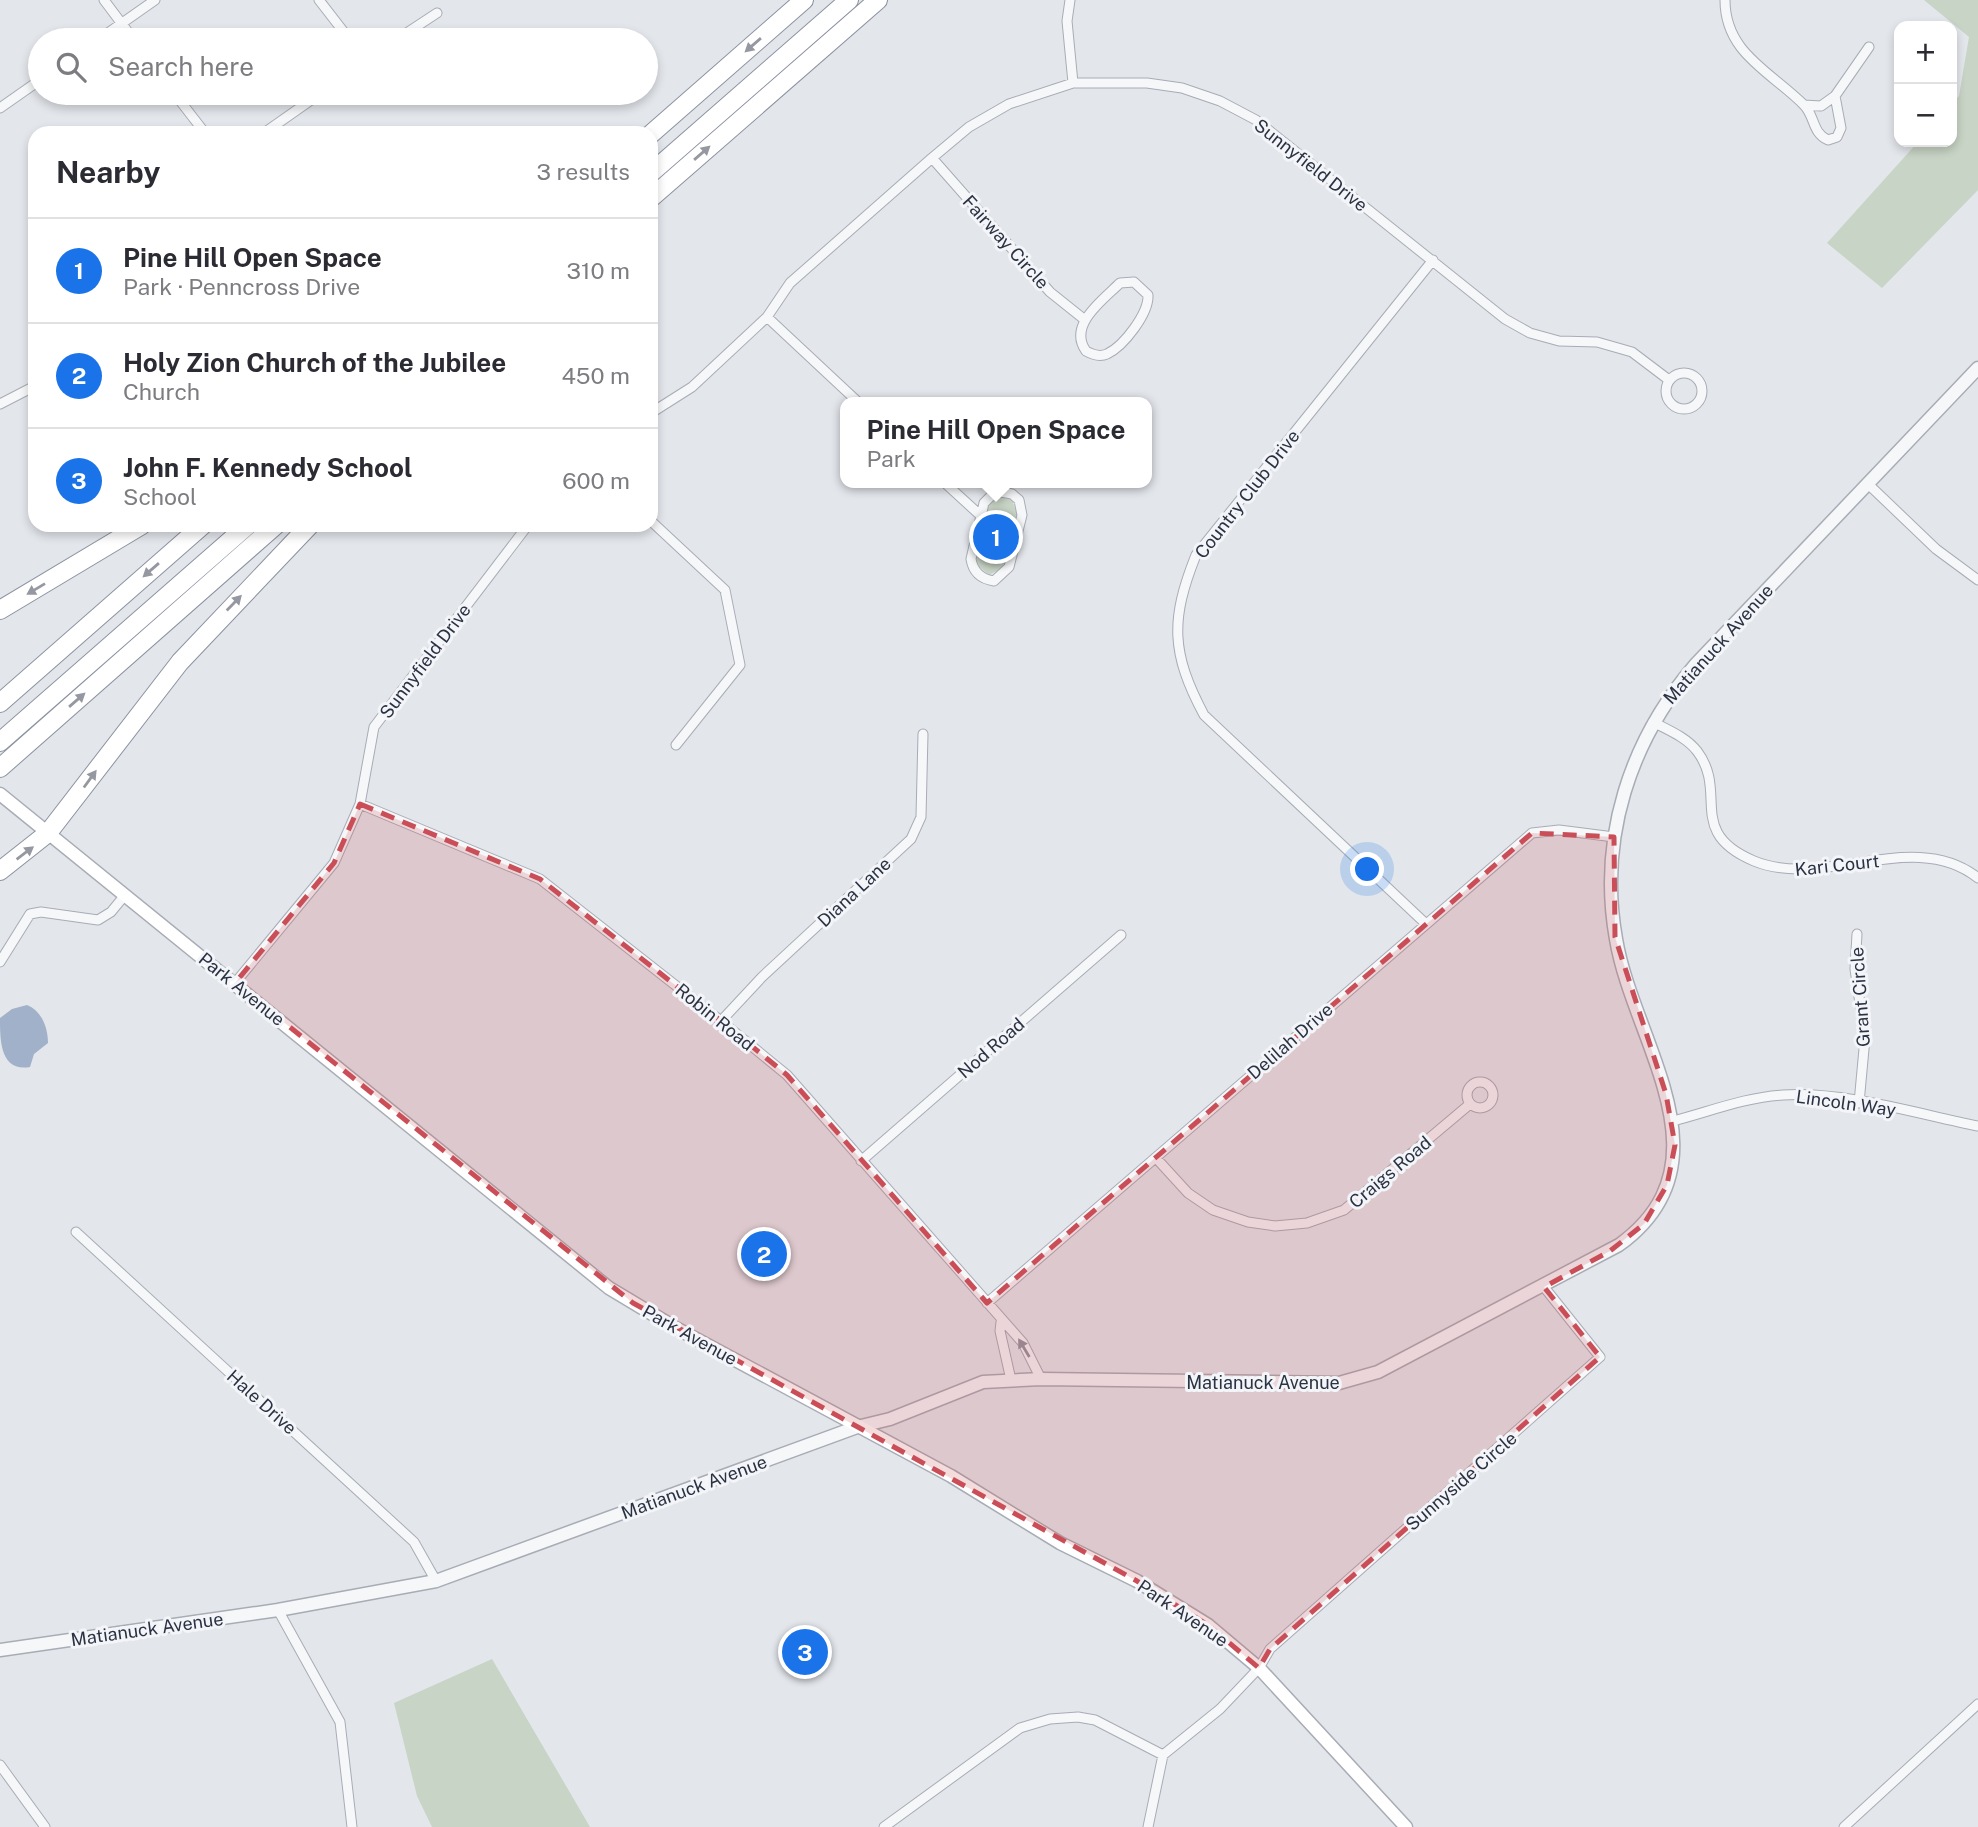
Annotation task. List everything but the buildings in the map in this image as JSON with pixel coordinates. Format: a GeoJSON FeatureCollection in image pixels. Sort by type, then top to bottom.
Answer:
{"type":"FeatureCollection","features":[{"type":"Feature","properties":{"kind":"highway"},"geometry":{"type":"LineString","coordinates":[[658,128],[804,0]]}},
{"type":"Feature","properties":{"kind":"highway"},"geometry":{"type":"LineString","coordinates":[[658,153],[834,0]]}},
{"type":"Feature","properties":{"kind":"highway"},"geometry":{"type":"LineString","coordinates":[[658,167],[849,0]]}},
{"type":"Feature","properties":{"kind":"highway"},"geometry":{"type":"LineString","coordinates":[[658,192],[878,0]]}},
{"type":"Feature","properties":{"kind":"highway"},"geometry":{"type":"LineString","coordinates":[[0,610],[130,532]]}},
{"type":"Feature","properties":{"kind":"highway"},"geometry":{"type":"LineString","coordinates":[[0,703],[195,532]]}},
{"type":"Feature","properties":{"kind":"highway"},"geometry":{"type":"LineString","coordinates":[[0,729],[224,532]]}},
{"type":"Feature","properties":{"kind":"highway"},"geometry":{"type":"LineString","coordinates":[[0,742],[240,532]]}},
{"type":"Feature","properties":{"kind":"highway"},"geometry":{"type":"LineString","coordinates":[[4,765],[268,532]]}},
{"type":"Feature","properties":{"kind":"highway"},"geometry":{"type":"LineString","coordinates":[[0,871],[48,833],[180,662],[303,532]]}},
{"type":"Feature","properties":{"kind":"main road","name":"Park Avenue"},"geometry":{"type":"LineString","coordinates":[[0,794],[610,1288],[674,1328],[971,1488],[1060,1543],[1138,1581],[1208,1625],[1259,1668],[1406,1827]]}},
{"type":"Feature","properties":{"kind":"street"},"geometry":{"type":"LineString","coordinates":[[104,0],[125,28]]}},
{"type":"Feature","properties":{"kind":"street"},"geometry":{"type":"LineString","coordinates":[[116,28],[155,0]]}},
{"type":"Feature","properties":{"kind":"street"},"geometry":{"type":"LineString","coordinates":[[320,0],[341,28]]}},
{"type":"Feature","properties":{"kind":"street"},"geometry":{"type":"LineString","coordinates":[[1070,0],[1066,21],[1073,83]]}},
{"type":"Feature","properties":{"kind":"street"},"geometry":{"type":"LineString","coordinates":[[1725,0],[1726,22],[1737,45],[1804,105],[1820,135],[1832,140],[1841,128],[1835,96]]}},
{"type":"Feature","properties":{"kind":"street"},"geometry":{"type":"LineString","coordinates":[[414,28],[437,13]]}},
{"type":"Feature","properties":{"kind":"street"},"geometry":{"type":"LineString","coordinates":[[1804,105],[1821,106],[1835,96],[1869,47]]}},
{"type":"Feature","properties":{"kind":"street","name":"Sunnyfield Drive"},"geometry":{"type":"LineString","coordinates":[[658,409],[692,387],[767,317],[790,283],[969,127],[1009,104],[1073,83],[1147,83],[1182,88],[1220,101],[1256,120],[1505,318],[1530,333],[1559,341],[1597,342],[1632,352],[1669,380]]}},
{"type":"Feature","properties":{"kind":"street"},"geometry":{"type":"LineString","coordinates":[[0,108],[28,88]]}},
{"type":"Feature","properties":{"kind":"street"},"geometry":{"type":"LineString","coordinates":[[183,105],[200,126]]}},
{"type":"Feature","properties":{"kind":"street"},"geometry":{"type":"LineString","coordinates":[[274,126],[304,105]]}},
{"type":"Feature","properties":{"kind":"street","name":"Fairway Circle"},"geometry":{"type":"LineString","coordinates":[[932,158],[1050,292],[1085,320]]}},
{"type":"Feature","properties":{"kind":"street","name":"Country Club Drive"},"geometry":{"type":"LineString","coordinates":[[1425,923],[1204,715],[1186,681],[1178,646],[1178,610],[1196,555],[1433,260]]}},
{"type":"Feature","properties":{"kind":"street"},"geometry":{"type":"LineString","coordinates":[[1134,282],[1148,295],[1145,310],[1121,342],[1108,354],[1093,355],[1082,345],[1080,331],[1085,320],[1120,283],[1134,282]]}},
{"type":"Feature","properties":{"kind":"street"},"geometry":{"type":"LineString","coordinates":[[767,317],[854,397]]}},
{"type":"Feature","properties":{"kind":"street","name":"Matianuck Avenue"},"geometry":{"type":"LineString","coordinates":[[0,1650],[278,1610],[436,1581],[857,1427],[890,1419],[983,1382],[1041,1379],[1224,1384],[1353,1381],[1378,1372],[1544,1287],[1619,1245],[1648,1218],[1661,1199],[1671,1170],[1673,1121],[1618,953],[1611,892],[1614,837],[1630,772],[1653,722],[1696,664],[1978,368]]}},
{"type":"Feature","properties":{"kind":"street"},"geometry":{"type":"LineString","coordinates":[[1678,373],[1695,375],[1702,384],[1699,402],[1685,409],[1674,406],[1667,397],[1669,380],[1678,373]]}},
{"type":"Feature","properties":{"kind":"street"},"geometry":{"type":"LineString","coordinates":[[0,404],[28,390]]}},
{"type":"Feature","properties":{"kind":"street"},"geometry":{"type":"LineString","coordinates":[[1867,483],[1936,549],[1978,580]]}},
{"type":"Feature","properties":{"kind":"street"},"geometry":{"type":"LineString","coordinates":[[950,488],[981,516]]}},
{"type":"Feature","properties":{"kind":"street"},"geometry":{"type":"LineString","coordinates":[[996,492],[1012,494],[1022,507],[1009,567],[994,581],[979,576],[972,568],[971,559],[981,516],[984,503],[996,492]]}},
{"type":"Feature","properties":{"kind":"street"},"geometry":{"type":"LineString","coordinates":[[658,528],[725,590],[740,665],[677,745]]}},
{"type":"Feature","properties":{"kind":"street","name":"Sunnyfield Drive"},"geometry":{"type":"LineString","coordinates":[[235,983],[334,863],[360,804],[374,727],[523,532]]}},
{"type":"Feature","properties":{"kind":"street","name":"Kari Court"},"geometry":{"type":"LineString","coordinates":[[1653,722],[1685,739],[1698,752],[1707,773],[1714,827],[1728,846],[1745,857],[1775,869],[1800,870],[1896,859],[1923,859],[1952,865],[1978,878]]}},
{"type":"Feature","properties":{"kind":"street","name":"Diana Lane"},"geometry":{"type":"LineString","coordinates":[[721,1021],[762,977],[911,839],[921,817],[923,734]]}},
{"type":"Feature","properties":{"kind":"street","name":"Robin Road"},"geometry":{"type":"LineString","coordinates":[[360,804],[540,878],[787,1075],[1001,1322],[1023,1343],[1041,1379]]}},
{"type":"Feature","properties":{"kind":"street","name":"Delilah Drive"},"geometry":{"type":"LineString","coordinates":[[987,1303],[1532,833],[1559,830],[1614,837]]}},
{"type":"Feature","properties":{"kind":"street"},"geometry":{"type":"LineString","coordinates":[[0,962],[30,914],[41,912],[98,920],[111,912],[125,895]]}},
{"type":"Feature","properties":{"kind":"street","name":"Nod Road"},"geometry":{"type":"LineString","coordinates":[[861,1161],[1121,934]]}},
{"type":"Feature","properties":{"kind":"street","name":"Grant Circle"},"geometry":{"type":"LineString","coordinates":[[1857,934],[1855,969],[1865,1038],[1859,1103]]}},
{"type":"Feature","properties":{"kind":"street","name":"Lincoln Way"},"geometry":{"type":"LineString","coordinates":[[1673,1121],[1782,1095],[1859,1103],[1978,1126]]}},
{"type":"Feature","properties":{"kind":"street","name":"Craigs Road"},"geometry":{"type":"LineString","coordinates":[[1156,1158],[1188,1193],[1213,1210],[1248,1222],[1275,1226],[1307,1223],[1344,1210],[1470,1104]]}},
{"type":"Feature","properties":{"kind":"street","name":"Hale Drive"},"geometry":{"type":"LineString","coordinates":[[76,1232],[414,1542],[436,1581]]}},
{"type":"Feature","properties":{"kind":"street","name":"Sunnyside Circle"},"geometry":{"type":"LineString","coordinates":[[1259,1668],[1270,1649],[1600,1357],[1544,1287]]}},
{"type":"Feature","properties":{"kind":"street","name":"Robin Road"},"geometry":{"type":"LineString","coordinates":[[1001,1322],[1000,1331],[1011,1381]]}},
{"type":"Feature","properties":{"kind":"street"},"geometry":{"type":"LineString","coordinates":[[278,1610],[340,1722],[352,1827]]}},
{"type":"Feature","properties":{"kind":"street"},"geometry":{"type":"LineString","coordinates":[[1148,1827],[1163,1755],[1220,1709],[1259,1668]]}},
{"type":"Feature","properties":{"kind":"street"},"geometry":{"type":"LineString","coordinates":[[1844,1827],[1978,1704]]}},
{"type":"Feature","properties":{"kind":"street"},"geometry":{"type":"LineString","coordinates":[[884,1827],[1020,1728],[1050,1719],[1078,1717],[1095,1720],[1163,1755]]}},
{"type":"Feature","properties":{"kind":"street"},"geometry":{"type":"LineString","coordinates":[[0,1765],[45,1827]]}},
{"type":"Feature","properties":{"kind":"highlighted area"},"geometry":{"type":"Polygon","coordinates":[[[360,804],[540,879],[787,1075],[987,1303],[1532,833],[1614,837],[1615,937],[1666,1094],[1675,1145],[1667,1185],[1644,1224],[1610,1251],[1544,1287],[1600,1357],[1270,1649],[1259,1668],[1208,1625],[1137,1581],[633,1303],[235,983],[334,863],[360,804]]]}},
{"type":"Feature","properties":{"kind":"green space"},"geometry":{"type":"Polygon","coordinates":[[[1924,0],[1978,0],[1978,190],[1882,288],[1827,243],[1913,147],[1957,147],[1957,98],[1969,37],[1957,27],[1957,21],[1950,21],[1924,0]]]}},
{"type":"Feature","properties":{"kind":"green space"},"geometry":{"type":"Polygon","coordinates":[[[998,496],[1012,500],[1017,514],[1004,567],[989,575],[977,565],[977,548],[984,517],[992,501],[998,496]]]}},
{"type":"Feature","properties":{"kind":"green space"},"geometry":{"type":"Polygon","coordinates":[[[492,1659],[590,1827],[432,1827],[417,1796],[394,1703],[492,1659]]]}},
{"type":"Feature","properties":{"kind":"water"},"geometry":{"type":"Polygon","coordinates":[[[27,1005],[37,1011],[43,1021],[48,1043],[34,1054],[30,1067],[20,1067],[13,1065],[4,1053],[0,1018],[12,1009],[27,1005]]]}},
{"type":"Feature","properties":{"kind":"place","name":"Pine Hill Open Space"},"geometry":{"type":"Point","coordinates":[996,537]}},
{"type":"Feature","properties":{"kind":"place","name":"Holy Zion Church of the Jubilee"},"geometry":{"type":"Point","coordinates":[764,1254]}},
{"type":"Feature","properties":{"kind":"place","name":"John F. Kennedy School"},"geometry":{"type":"Point","coordinates":[805,1652]}}]}
